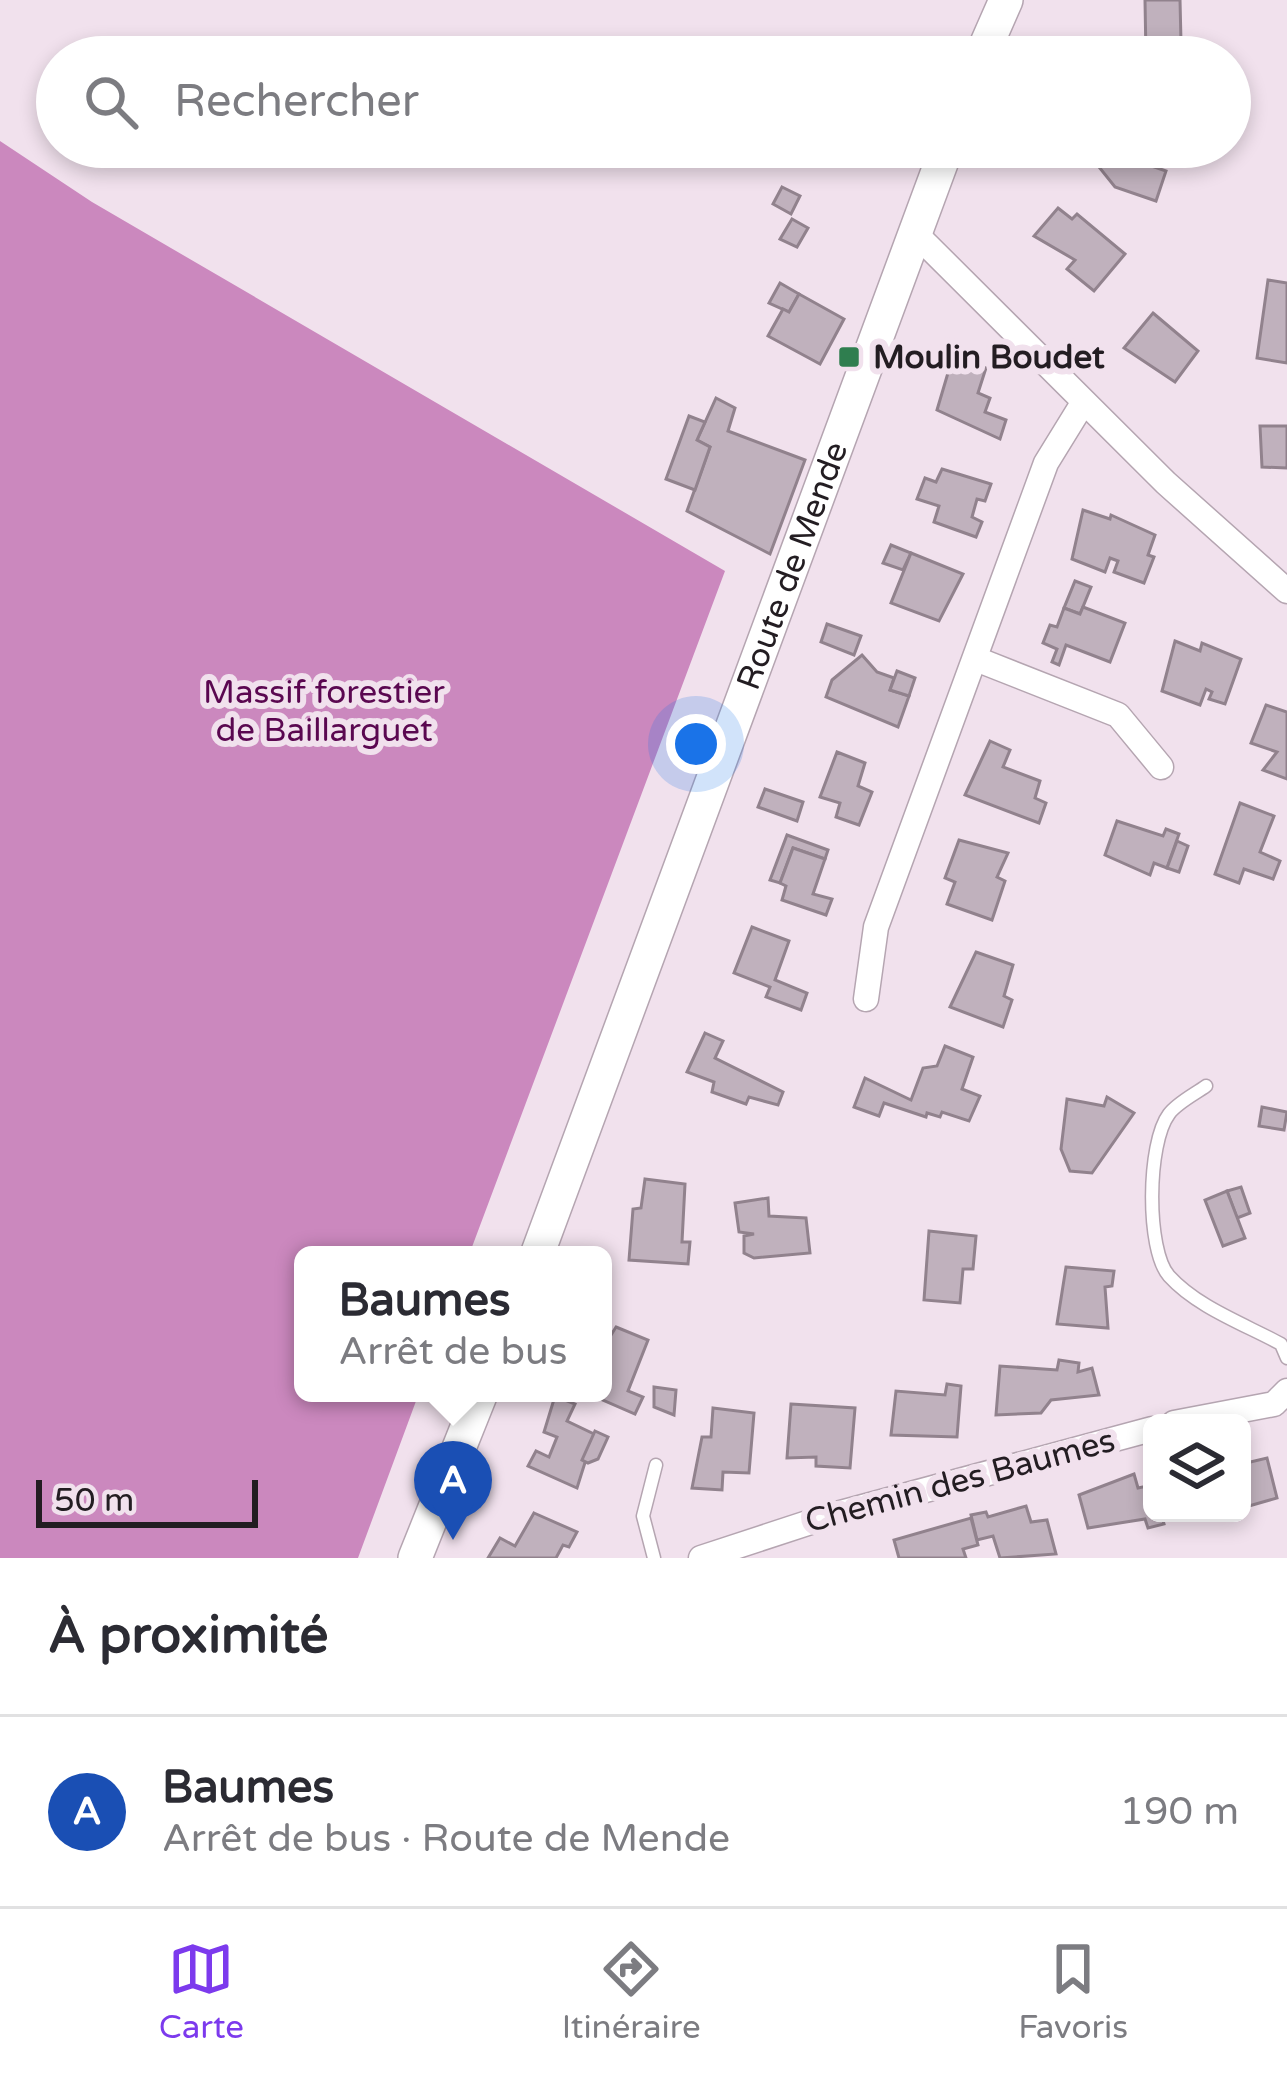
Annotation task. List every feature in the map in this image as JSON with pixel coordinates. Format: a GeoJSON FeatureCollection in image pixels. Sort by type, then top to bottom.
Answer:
{"type":"FeatureCollection","features":[{"type":"Feature","properties":{"kind":"street"},"geometry":{"type":"LineString","coordinates":[[990,36],[1006,0]]}},
{"type":"Feature","properties":{"kind":"street","name":"Route de Mende"},"geometry":{"type":"LineString","coordinates":[[540,1246],[940,168]]}},
{"type":"Feature","properties":{"kind":"street"},"geometry":{"type":"LineString","coordinates":[[917,235],[1083,403],[1287,590]]}},
{"type":"Feature","properties":{"kind":"street"},"geometry":{"type":"LineString","coordinates":[[866,999],[876,927],[1046,463],[1083,403]]}},
{"type":"Feature","properties":{"kind":"street"},"geometry":{"type":"LineString","coordinates":[[976,659],[1118,715],[1161,767]]}},
{"type":"Feature","properties":{"kind":"street"},"geometry":{"type":"LineString","coordinates":[[415,1558],[477,1402]]}},
{"type":"Feature","properties":{"kind":"street"},"geometry":{"type":"LineString","coordinates":[[1226,1414],[1283,1404]]}},
{"type":"Feature","properties":{"kind":"street","name":"Chemin des Baumes"},"geometry":{"type":"LineString","coordinates":[[701,1558],[851,1510],[1143,1431]]}},
{"type":"Feature","properties":{"kind":"lane"},"geometry":{"type":"LineString","coordinates":[[1206,1086],[1168,1115],[1154,1169],[1153,1248],[1165,1271],[1184,1291],[1281,1344],[1287,1358]]}},
{"type":"Feature","properties":{"kind":"lane"},"geometry":{"type":"LineString","coordinates":[[654,1558],[644,1516],[656,1465]]}},
{"type":"Feature","properties":{"kind":"green space","name":"Massif forestier de Baillarguet"},"geometry":{"type":"Polygon","coordinates":[[[0,141],[92,202],[725,571],[472,1246],[294,1246],[294,1402],[416,1402],[358,1558],[0,1558],[0,141]]]}},
{"type":"Feature","properties":{"kind":"building"},"geometry":{"type":"Polygon","coordinates":[[[1145,0],[1180,0],[1181,36],[1146,36],[1145,0]]]}},
{"type":"Feature","properties":{"kind":"building"},"geometry":{"type":"Polygon","coordinates":[[[1100,168],[1166,171],[1156,201],[1115,187],[1100,168]]]}},
{"type":"Feature","properties":{"kind":"building"},"geometry":{"type":"Polygon","coordinates":[[[782,187],[800,196],[791,214],[773,204],[782,187]]]}},
{"type":"Feature","properties":{"kind":"building"},"geometry":{"type":"Polygon","coordinates":[[[1058,208],[1072,219],[1077,214],[1125,254],[1094,291],[1067,269],[1075,260],[1034,236],[1058,208]]]}},
{"type":"Feature","properties":{"kind":"building"},"geometry":{"type":"Polygon","coordinates":[[[792,219],[808,228],[797,247],[780,239],[792,219]]]}},
{"type":"Feature","properties":{"kind":"building"},"geometry":{"type":"Polygon","coordinates":[[[1268,280],[1287,283],[1287,363],[1257,358],[1268,280]]]}},
{"type":"Feature","properties":{"kind":"building"},"geometry":{"type":"Polygon","coordinates":[[[780,283],[799,294],[789,312],[769,303],[780,283]]]}},
{"type":"Feature","properties":{"kind":"building"},"geometry":{"type":"Polygon","coordinates":[[[799,294],[844,319],[820,364],[768,336],[783,309],[789,312],[799,294]]]}},
{"type":"Feature","properties":{"kind":"building"},"geometry":{"type":"Polygon","coordinates":[[[1153,313],[1198,351],[1175,382],[1124,348],[1153,313]]]}},
{"type":"Feature","properties":{"kind":"building"},"geometry":{"type":"Polygon","coordinates":[[[953,356],[986,368],[978,393],[990,398],[985,412],[1006,420],[1000,439],[937,410],[953,356]]]}},
{"type":"Feature","properties":{"kind":"building"},"geometry":{"type":"Polygon","coordinates":[[[716,398],[735,408],[728,431],[805,460],[770,554],[687,511],[710,447],[697,440],[716,398]]]}},
{"type":"Feature","properties":{"kind":"building"},"geometry":{"type":"Polygon","coordinates":[[[689,416],[705,422],[697,440],[710,447],[695,490],[666,479],[689,416]]]}},
{"type":"Feature","properties":{"kind":"building"},"geometry":{"type":"Polygon","coordinates":[[[1260,426],[1287,426],[1287,468],[1262,467],[1260,426]]]}},
{"type":"Feature","properties":{"kind":"building"},"geometry":{"type":"Polygon","coordinates":[[[942,469],[991,484],[985,501],[977,499],[972,517],[982,522],[976,537],[934,522],[939,506],[917,499],[925,478],[936,482],[942,469]]]}},
{"type":"Feature","properties":{"kind":"building"},"geometry":{"type":"Polygon","coordinates":[[[1083,510],[1110,519],[1111,515],[1155,535],[1148,555],[1154,557],[1144,583],[1114,572],[1118,561],[1110,558],[1105,572],[1072,559],[1083,510]]]}},
{"type":"Feature","properties":{"kind":"building"},"geometry":{"type":"Polygon","coordinates":[[[891,545],[911,553],[903,570],[883,563],[891,545]]]}},
{"type":"Feature","properties":{"kind":"building"},"geometry":{"type":"Polygon","coordinates":[[[911,553],[963,574],[939,621],[891,603],[911,553]]]}},
{"type":"Feature","properties":{"kind":"building"},"geometry":{"type":"Polygon","coordinates":[[[1075,581],[1091,587],[1080,614],[1064,608],[1075,581]]]}},
{"type":"Feature","properties":{"kind":"building"},"geometry":{"type":"Polygon","coordinates":[[[1083,607],[1125,623],[1110,662],[1066,645],[1059,665],[1052,662],[1057,649],[1043,643],[1050,625],[1057,627],[1064,608],[1080,614],[1083,607]]]}},
{"type":"Feature","properties":{"kind":"building"},"geometry":{"type":"Polygon","coordinates":[[[827,624],[861,636],[854,655],[821,642],[827,624]]]}},
{"type":"Feature","properties":{"kind":"building"},"geometry":{"type":"Polygon","coordinates":[[[1175,641],[1200,651],[1202,643],[1241,659],[1225,704],[1209,699],[1212,692],[1206,689],[1200,705],[1162,691],[1175,641]]]}},
{"type":"Feature","properties":{"kind":"building"},"geometry":{"type":"Polygon","coordinates":[[[862,655],[877,672],[894,678],[890,690],[909,696],[898,727],[826,697],[832,680],[862,655]]]}},
{"type":"Feature","properties":{"kind":"building"},"geometry":{"type":"Polygon","coordinates":[[[897,671],[915,678],[909,696],[890,690],[897,671]]]}},
{"type":"Feature","properties":{"kind":"building"},"geometry":{"type":"Polygon","coordinates":[[[1266,705],[1287,712],[1287,779],[1263,770],[1277,752],[1251,743],[1266,705]]]}},
{"type":"Feature","properties":{"kind":"building"},"geometry":{"type":"Polygon","coordinates":[[[990,741],[1010,750],[1003,767],[1040,781],[1035,798],[1046,803],[1039,823],[965,795],[990,741]]]}},
{"type":"Feature","properties":{"kind":"building"},"geometry":{"type":"Polygon","coordinates":[[[837,752],[865,763],[858,786],[872,792],[859,825],[836,817],[840,803],[820,797],[837,752]]]}},
{"type":"Feature","properties":{"kind":"building"},"geometry":{"type":"Polygon","coordinates":[[[765,789],[803,802],[797,821],[758,807],[765,789]]]}},
{"type":"Feature","properties":{"kind":"building"},"geometry":{"type":"Polygon","coordinates":[[[1240,803],[1274,816],[1260,852],[1280,861],[1273,879],[1244,869],[1239,883],[1215,874],[1240,803]]]}},
{"type":"Feature","properties":{"kind":"building"},"geometry":{"type":"Polygon","coordinates":[[[1117,821],[1163,836],[1166,829],[1179,834],[1167,868],[1154,863],[1150,875],[1105,855],[1117,821]]]}},
{"type":"Feature","properties":{"kind":"building"},"geometry":{"type":"Polygon","coordinates":[[[787,835],[828,850],[825,859],[793,848],[780,883],[770,880],[787,835]]]}},
{"type":"Feature","properties":{"kind":"building"},"geometry":{"type":"Polygon","coordinates":[[[959,840],[1008,853],[997,877],[1005,881],[992,920],[947,904],[955,882],[945,878],[959,840]]]}},
{"type":"Feature","properties":{"kind":"building"},"geometry":{"type":"Polygon","coordinates":[[[1177,841],[1188,846],[1179,872],[1167,868],[1177,841]]]}},
{"type":"Feature","properties":{"kind":"building"},"geometry":{"type":"Polygon","coordinates":[[[793,848],[825,859],[813,894],[832,899],[826,915],[782,900],[786,886],[780,883],[793,848]]]}},
{"type":"Feature","properties":{"kind":"building"},"geometry":{"type":"Polygon","coordinates":[[[752,927],[789,941],[775,980],[807,993],[801,1010],[766,997],[770,987],[734,973],[752,927]]]}},
{"type":"Feature","properties":{"kind":"building"},"geometry":{"type":"Polygon","coordinates":[[[976,952],[1013,965],[1004,996],[1012,1000],[1003,1027],[950,1007],[976,952]]]}},
{"type":"Feature","properties":{"kind":"building"},"geometry":{"type":"Polygon","coordinates":[[[705,1033],[723,1041],[715,1058],[783,1092],[778,1105],[749,1097],[746,1104],[712,1092],[714,1082],[687,1072],[705,1033]]]}},
{"type":"Feature","properties":{"kind":"building"},"geometry":{"type":"Polygon","coordinates":[[[945,1046],[973,1057],[962,1089],[980,1096],[969,1121],[942,1112],[940,1117],[927,1113],[926,1117],[884,1103],[879,1116],[854,1107],[865,1078],[911,1100],[923,1068],[937,1066],[945,1046]]]}},
{"type":"Feature","properties":{"kind":"building"},"geometry":{"type":"Polygon","coordinates":[[[1107,1097],[1134,1113],[1092,1173],[1070,1171],[1061,1149],[1067,1099],[1104,1106],[1107,1097]]]}},
{"type":"Feature","properties":{"kind":"building"},"geometry":{"type":"Polygon","coordinates":[[[1262,1107],[1287,1112],[1284,1130],[1259,1126],[1262,1107]]]}},
{"type":"Feature","properties":{"kind":"building"},"geometry":{"type":"Polygon","coordinates":[[[645,1179],[685,1184],[682,1242],[690,1242],[688,1264],[629,1260],[633,1209],[641,1208],[645,1179]]]}},
{"type":"Feature","properties":{"kind":"building"},"geometry":{"type":"Polygon","coordinates":[[[1241,1187],[1250,1213],[1237,1218],[1227,1191],[1241,1187]]]}},
{"type":"Feature","properties":{"kind":"building"},"geometry":{"type":"Polygon","coordinates":[[[1227,1191],[1245,1238],[1223,1246],[1205,1200],[1227,1191]]]}},
{"type":"Feature","properties":{"kind":"building"},"geometry":{"type":"Polygon","coordinates":[[[768,1198],[769,1216],[806,1218],[810,1253],[754,1258],[744,1253],[744,1236],[754,1234],[739,1232],[735,1203],[768,1198]]]}},
{"type":"Feature","properties":{"kind":"building"},"geometry":{"type":"Polygon","coordinates":[[[929,1231],[976,1236],[973,1269],[963,1269],[960,1303],[924,1300],[929,1231]]]}},
{"type":"Feature","properties":{"kind":"building"},"geometry":{"type":"Polygon","coordinates":[[[1066,1267],[1114,1271],[1112,1286],[1105,1287],[1108,1328],[1057,1324],[1066,1267]]]}},
{"type":"Feature","properties":{"kind":"building"},"geometry":{"type":"Polygon","coordinates":[[[616,1327],[648,1340],[628,1391],[643,1397],[635,1414],[607,1402],[612,1402],[612,1333],[616,1327]]]}},
{"type":"Feature","properties":{"kind":"building"},"geometry":{"type":"Polygon","coordinates":[[[1059,1360],[1079,1363],[1078,1372],[1092,1368],[1099,1395],[1051,1400],[1041,1413],[996,1415],[1000,1366],[1057,1370],[1059,1360]]]}},
{"type":"Feature","properties":{"kind":"building"},"geometry":{"type":"Polygon","coordinates":[[[947,1384],[961,1386],[957,1437],[891,1435],[896,1391],[945,1395],[947,1384]]]}},
{"type":"Feature","properties":{"kind":"building"},"geometry":{"type":"Polygon","coordinates":[[[654,1387],[676,1390],[674,1415],[654,1407],[654,1387]]]}},
{"type":"Feature","properties":{"kind":"building"},"geometry":{"type":"Polygon","coordinates":[[[553,1402],[570,1402],[575,1404],[567,1421],[594,1434],[577,1488],[528,1466],[536,1451],[549,1457],[557,1437],[544,1432],[553,1402]]]}},
{"type":"Feature","properties":{"kind":"building"},"geometry":{"type":"Polygon","coordinates":[[[791,1404],[855,1408],[850,1468],[816,1466],[816,1457],[787,1458],[791,1404]]]}},
{"type":"Feature","properties":{"kind":"building"},"geometry":{"type":"Polygon","coordinates":[[[713,1408],[754,1413],[749,1473],[723,1472],[722,1490],[692,1488],[702,1437],[711,1437],[713,1408]]]}},
{"type":"Feature","properties":{"kind":"building"},"geometry":{"type":"Polygon","coordinates":[[[595,1431],[608,1437],[598,1459],[588,1463],[582,1460],[595,1431]]]}},
{"type":"Feature","properties":{"kind":"building"},"geometry":{"type":"Polygon","coordinates":[[[1267,1458],[1277,1498],[1251,1505],[1251,1462],[1267,1458]]]}},
{"type":"Feature","properties":{"kind":"building"},"geometry":{"type":"Polygon","coordinates":[[[1134,1474],[1138,1488],[1143,1487],[1143,1519],[1088,1528],[1079,1495],[1134,1474]]]}},
{"type":"Feature","properties":{"kind":"building"},"geometry":{"type":"Polygon","coordinates":[[[1026,1506],[1031,1522],[1047,1520],[1056,1554],[1000,1558],[993,1536],[977,1540],[971,1515],[986,1512],[988,1517],[1026,1506]]]}},
{"type":"Feature","properties":{"kind":"building"},"geometry":{"type":"Polygon","coordinates":[[[534,1513],[577,1532],[569,1547],[563,1545],[556,1558],[488,1558],[500,1538],[515,1546],[534,1513]]]}},
{"type":"Feature","properties":{"kind":"building"},"geometry":{"type":"Polygon","coordinates":[[[971,1518],[978,1545],[963,1549],[966,1558],[899,1558],[894,1540],[971,1518]]]}},
{"type":"Feature","properties":{"kind":"place","name":"Moulin Boudet"},"geometry":{"type":"Point","coordinates":[849,357]}},
{"type":"Feature","properties":{"kind":"place","name":"Baumes"},"geometry":{"type":"Point","coordinates":[453,1540]}}]}
